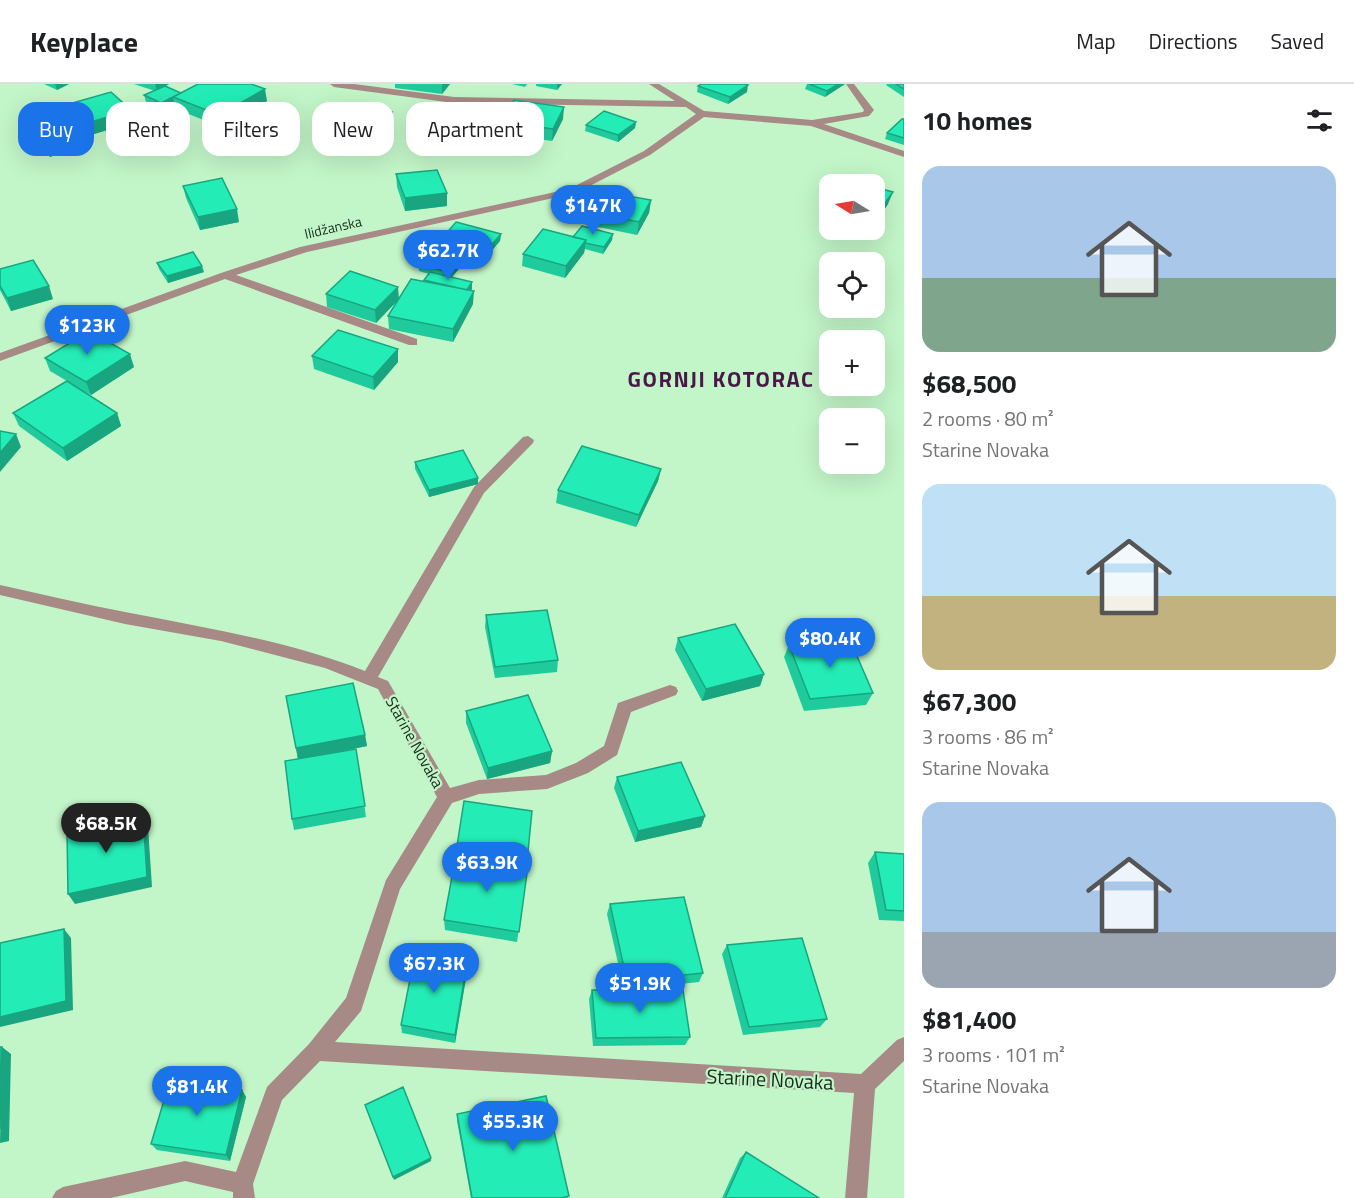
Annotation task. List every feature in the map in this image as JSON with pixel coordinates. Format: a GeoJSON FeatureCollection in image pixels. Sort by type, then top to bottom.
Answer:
{"type":"FeatureCollection","features":[{"type":"Feature","properties":{"kind":"street"},"geometry":{"type":"LineString","coordinates":[[334,84],[454,100],[688,104]]}},
{"type":"Feature","properties":{"kind":"street"},"geometry":{"type":"LineString","coordinates":[[653,84],[702,114],[812,123],[904,154]]}},
{"type":"Feature","properties":{"kind":"street"},"geometry":{"type":"LineString","coordinates":[[812,123],[866,114],[869,110],[868,106],[850,84]]}},
{"type":"Feature","properties":{"kind":"street","name":"Ilidžanska"},"geometry":{"type":"LineString","coordinates":[[0,357],[225,275],[304,249],[572,191],[647,153],[702,114]]}},
{"type":"Feature","properties":{"kind":"street"},"geometry":{"type":"LineString","coordinates":[[225,275],[413,342]]}},
{"type":"Feature","properties":{"kind":"street"},"geometry":{"type":"LineString","coordinates":[[369,679],[479,490],[528,440]]}},
{"type":"Feature","properties":{"kind":"street","name":"Starine Novaka"},"geometry":{"type":"LineString","coordinates":[[0,590],[124,618],[221,635],[328,663],[383,685],[446,797],[392,886],[354,1004],[316,1052],[274,1094],[243,1191]]}},
{"type":"Feature","properties":{"kind":"street"},"geometry":{"type":"LineString","coordinates":[[446,797],[479,787],[547,782],[582,768],[611,750],[624,708],[670,691]]}},
{"type":"Feature","properties":{"kind":"street"},"geometry":{"type":"LineString","coordinates":[[856,1198],[865,1084],[904,1047]]}},
{"type":"Feature","properties":{"kind":"street","name":"Starine Novaka"},"geometry":{"type":"LineString","coordinates":[[316,1052],[865,1084]]}},
{"type":"Feature","properties":{"kind":"street"},"geometry":{"type":"LineString","coordinates":[[63,1198],[184,1171],[243,1191]]}},
{"type":"Feature","properties":{"kind":"building"},"geometry":{"type":"Polygon","coordinates":[[[198,84],[251,84],[265,89],[242,102],[202,102],[202,108],[173,97],[198,84]]]}},
{"type":"Feature","properties":{"kind":"building"},"geometry":{"type":"Polygon","coordinates":[[[701,84],[748,85],[730,97],[698,86],[701,84]]]}},
{"type":"Feature","properties":{"kind":"building"},"geometry":{"type":"Polygon","coordinates":[[[809,84],[838,84],[827,91],[809,84]]]}},
{"type":"Feature","properties":{"kind":"building"},"geometry":{"type":"Polygon","coordinates":[[[165,86],[181,93],[163,102],[144,95],[165,86]]]}},
{"type":"Feature","properties":{"kind":"building"},"geometry":{"type":"Polygon","coordinates":[[[111,92],[122,102],[106,102],[106,118],[94,121],[94,102],[76,102],[111,92]]]}},
{"type":"Feature","properties":{"kind":"building"},"geometry":{"type":"Polygon","coordinates":[[[544,104],[564,107],[553,129],[544,128],[544,104]]]}},
{"type":"Feature","properties":{"kind":"building"},"geometry":{"type":"Polygon","coordinates":[[[604,111],[636,122],[618,135],[586,125],[604,111]]]}},
{"type":"Feature","properties":{"kind":"building"},"geometry":{"type":"Polygon","coordinates":[[[904,119],[904,138],[887,133],[904,119]]]}},
{"type":"Feature","properties":{"kind":"building"},"geometry":{"type":"Polygon","coordinates":[[[437,170],[447,193],[405,198],[396,174],[437,170]]]}},
{"type":"Feature","properties":{"kind":"building"},"geometry":{"type":"Polygon","coordinates":[[[222,178],[237,209],[198,217],[183,186],[222,178]]]}},
{"type":"Feature","properties":{"kind":"building"},"geometry":{"type":"Polygon","coordinates":[[[885,190],[893,192],[885,203],[885,190]]]}},
{"type":"Feature","properties":{"kind":"building"},"geometry":{"type":"Polygon","coordinates":[[[611,193],[651,200],[639,222],[580,210],[587,198],[605,202],[611,193]]]}},
{"type":"Feature","properties":{"kind":"building"},"geometry":{"type":"Polygon","coordinates":[[[456,222],[501,234],[488,249],[444,236],[456,222]]]}},
{"type":"Feature","properties":{"kind":"building"},"geometry":{"type":"Polygon","coordinates":[[[582,226],[613,234],[604,247],[585,243],[586,240],[573,237],[582,226]]]}},
{"type":"Feature","properties":{"kind":"building"},"geometry":{"type":"Polygon","coordinates":[[[543,229],[586,240],[566,266],[523,254],[543,229]]]}},
{"type":"Feature","properties":{"kind":"building"},"geometry":{"type":"Polygon","coordinates":[[[441,241],[470,249],[450,273],[419,264],[441,241]]]}},
{"type":"Feature","properties":{"kind":"building"},"geometry":{"type":"Polygon","coordinates":[[[193,252],[202,266],[167,276],[157,263],[193,252]]]}},
{"type":"Feature","properties":{"kind":"building"},"geometry":{"type":"Polygon","coordinates":[[[33,260],[49,286],[7,298],[0,286],[0,269],[33,260]]]}},
{"type":"Feature","properties":{"kind":"building"},"geometry":{"type":"Polygon","coordinates":[[[350,271],[398,287],[375,310],[326,294],[350,271]]]}},
{"type":"Feature","properties":{"kind":"building"},"geometry":{"type":"Polygon","coordinates":[[[430,272],[472,282],[467,290],[424,280],[430,272]]]}},
{"type":"Feature","properties":{"kind":"building"},"geometry":{"type":"Polygon","coordinates":[[[411,279],[474,291],[453,329],[388,316],[411,279]]]}},
{"type":"Feature","properties":{"kind":"building"},"geometry":{"type":"Polygon","coordinates":[[[338,330],[398,349],[373,377],[312,356],[338,330]]]}},
{"type":"Feature","properties":{"kind":"building"},"geometry":{"type":"Polygon","coordinates":[[[89,331],[130,354],[86,382],[45,358],[89,331]]]}},
{"type":"Feature","properties":{"kind":"building"},"geometry":{"type":"Polygon","coordinates":[[[67,381],[117,413],[63,448],[13,413],[67,381]]]}},
{"type":"Feature","properties":{"kind":"building"},"geometry":{"type":"Polygon","coordinates":[[[0,431],[16,434],[0,453],[0,431]]]}},
{"type":"Feature","properties":{"kind":"building"},"geometry":{"type":"Polygon","coordinates":[[[582,446],[661,469],[639,515],[558,490],[582,446]]]}},
{"type":"Feature","properties":{"kind":"building"},"geometry":{"type":"Polygon","coordinates":[[[463,450],[478,478],[429,490],[415,462],[463,450]]]}},
{"type":"Feature","properties":{"kind":"building"},"geometry":{"type":"Polygon","coordinates":[[[547,610],[558,660],[495,667],[486,615],[547,610]]]}},
{"type":"Feature","properties":{"kind":"building"},"geometry":{"type":"Polygon","coordinates":[[[735,624],[764,674],[706,689],[678,638],[735,624]]]}},
{"type":"Feature","properties":{"kind":"building"},"geometry":{"type":"Polygon","coordinates":[[[850,640],[873,693],[810,699],[789,645],[850,640]]]}},
{"type":"Feature","properties":{"kind":"building"},"geometry":{"type":"Polygon","coordinates":[[[353,683],[365,735],[296,748],[286,696],[353,683]]]}},
{"type":"Feature","properties":{"kind":"building"},"geometry":{"type":"Polygon","coordinates":[[[528,695],[552,751],[488,768],[466,711],[528,695]]]}},
{"type":"Feature","properties":{"kind":"building"},"geometry":{"type":"Polygon","coordinates":[[[356,749],[365,806],[292,819],[285,761],[356,749]]]}},
{"type":"Feature","properties":{"kind":"building"},"geometry":{"type":"Polygon","coordinates":[[[681,762],[705,816],[638,831],[617,777],[681,762]]]}},
{"type":"Feature","properties":{"kind":"building"},"geometry":{"type":"Polygon","coordinates":[[[464,801],[532,811],[527,862],[456,852],[464,801]]]}},
{"type":"Feature","properties":{"kind":"building"},"geometry":{"type":"Polygon","coordinates":[[[143,815],[147,877],[68,894],[67,831],[143,815]]]}},
{"type":"Feature","properties":{"kind":"building"},"geometry":{"type":"Polygon","coordinates":[[[875,852],[904,854],[904,911],[886,910],[875,852]]]}},
{"type":"Feature","properties":{"kind":"building"},"geometry":{"type":"Polygon","coordinates":[[[456,855],[528,866],[519,932],[444,920],[456,855]]]}},
{"type":"Feature","properties":{"kind":"building"},"geometry":{"type":"Polygon","coordinates":[[[684,897],[703,973],[627,981],[610,904],[684,897]]]}},
{"type":"Feature","properties":{"kind":"building"},"geometry":{"type":"Polygon","coordinates":[[[64,929],[66,1001],[0,1017],[0,943],[64,929]]]}},
{"type":"Feature","properties":{"kind":"building"},"geometry":{"type":"Polygon","coordinates":[[[802,938],[827,1019],[749,1027],[727,945],[802,938]]]}},
{"type":"Feature","properties":{"kind":"building"},"geometry":{"type":"Polygon","coordinates":[[[415,954],[467,963],[455,1035],[401,1025],[415,954]]]}},
{"type":"Feature","properties":{"kind":"building"},"geometry":{"type":"Polygon","coordinates":[[[592,990],[683,990],[690,1037],[596,1038],[592,990]]]}},
{"type":"Feature","properties":{"kind":"building"},"geometry":{"type":"Polygon","coordinates":[[[0,1047],[2,1047],[0,1129],[0,1047]]]}},
{"type":"Feature","properties":{"kind":"building"},"geometry":{"type":"Polygon","coordinates":[[[170,1080],[242,1090],[226,1155],[151,1144],[170,1080]]]}},
{"type":"Feature","properties":{"kind":"building"},"geometry":{"type":"Polygon","coordinates":[[[403,1087],[431,1158],[393,1177],[365,1105],[403,1087]]]}},
{"type":"Feature","properties":{"kind":"building"},"geometry":{"type":"Polygon","coordinates":[[[546,1096],[569,1196],[561,1198],[472,1198],[457,1114],[546,1096]]]}},
{"type":"Feature","properties":{"kind":"building"},"geometry":{"type":"Polygon","coordinates":[[[746,1152],[819,1198],[725,1198],[746,1152]]]}},
{"type":"Feature","properties":{"kind":"district","name":"GORNJI KOTORAC"},"geometry":{"type":"Point","coordinates":[721,379]}}]}
